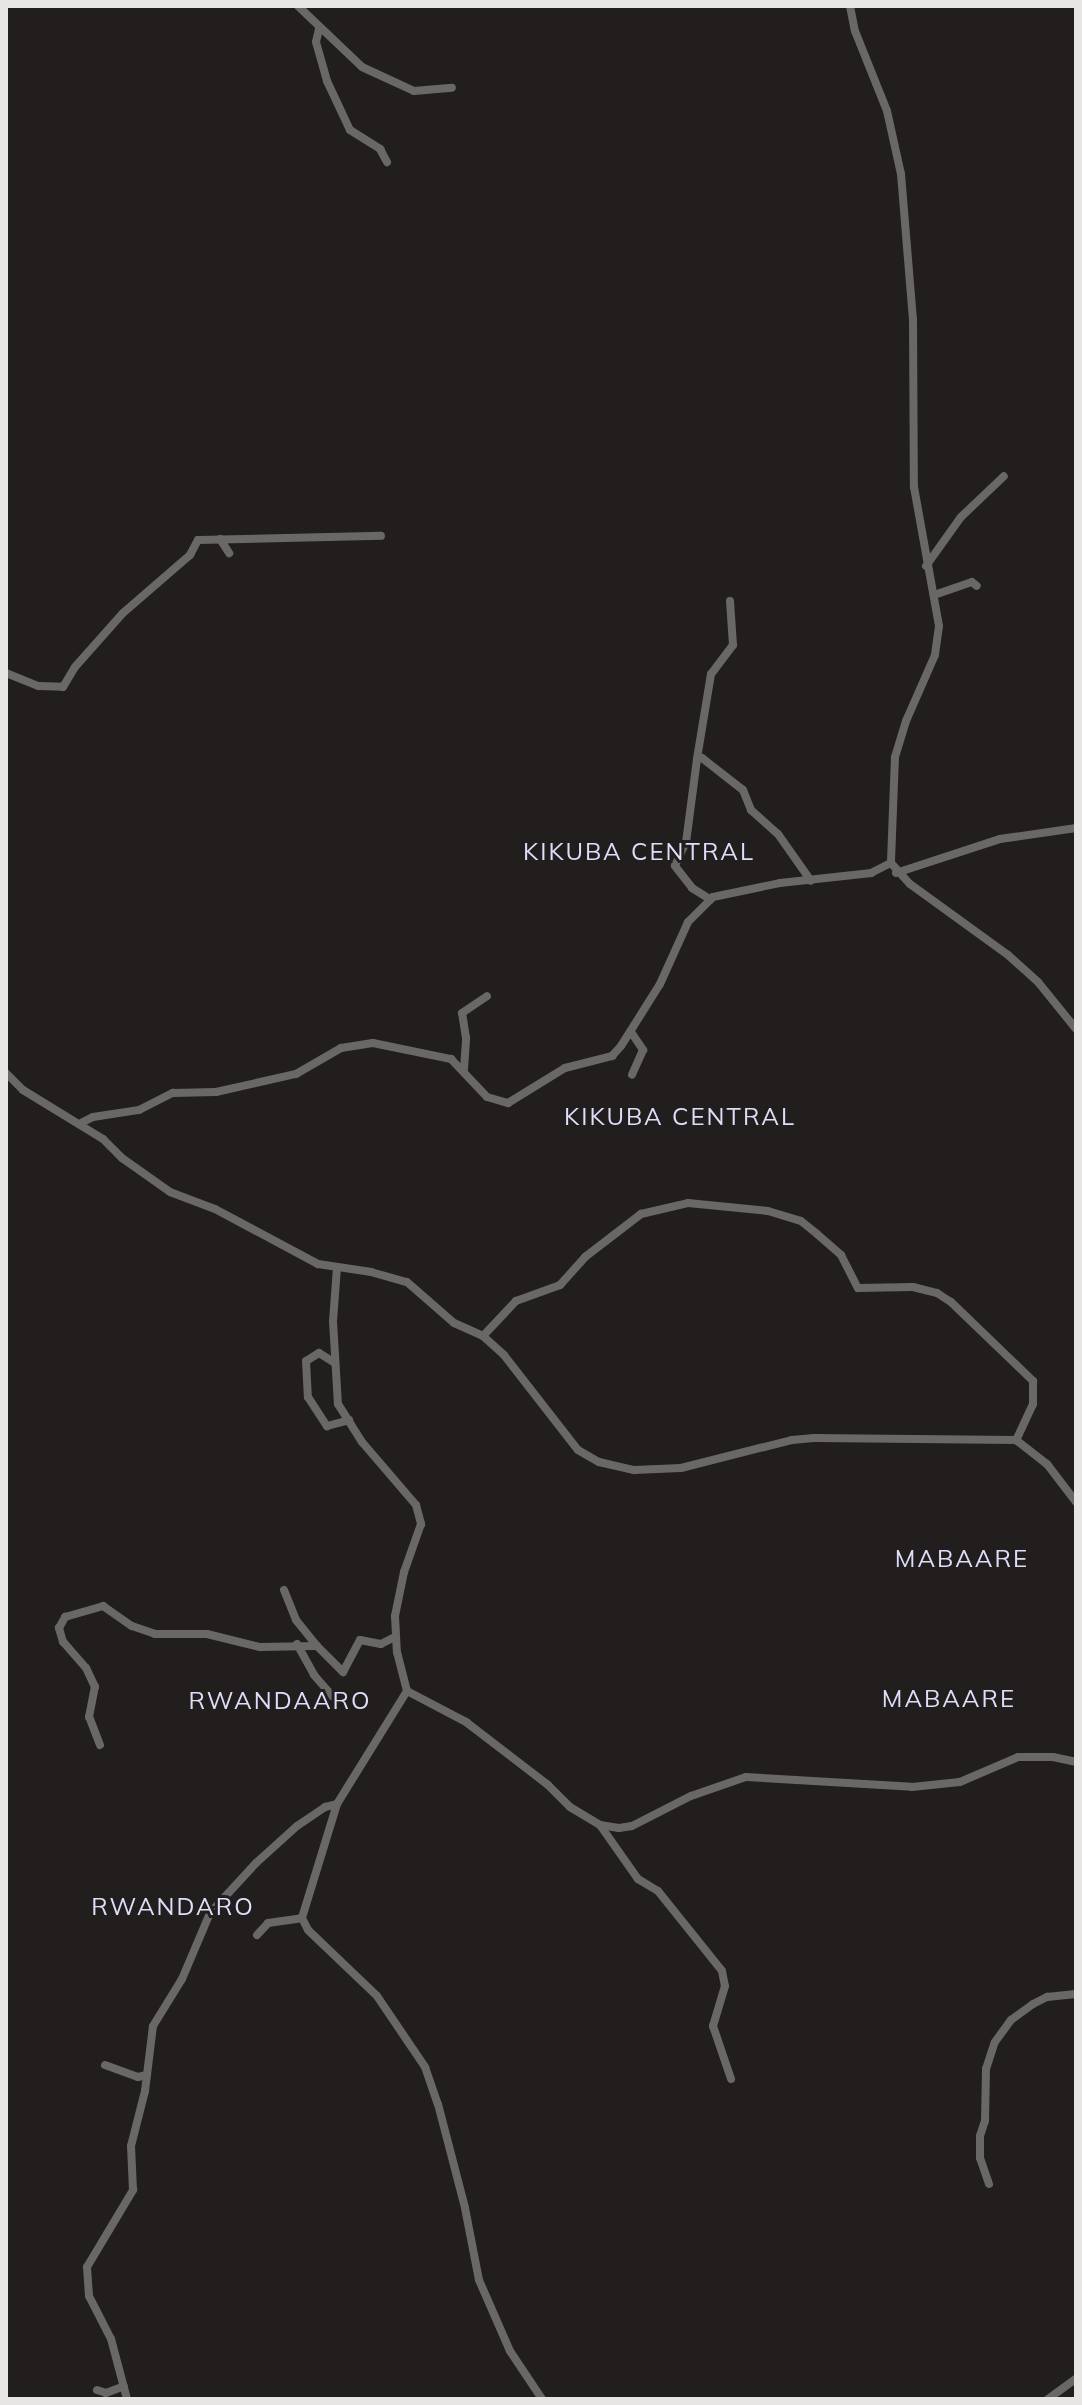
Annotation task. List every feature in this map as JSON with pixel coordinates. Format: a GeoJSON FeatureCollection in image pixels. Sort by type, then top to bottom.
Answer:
{"type":"FeatureCollection","features":[{"type":"Feature","properties":{"kind":"street"},"geometry":{"type":"LineString","coordinates":[[298,6],[362,67],[414,91],[452,88]]}},
{"type":"Feature","properties":{"kind":"street"},"geometry":{"type":"LineString","coordinates":[[850,6],[855,31],[887,111],[901,174],[913,319],[914,487],[939,626],[935,655],[906,721],[895,757],[891,863],[896,873],[938,906],[993,942],[1038,982],[1076,1029]]}},
{"type":"Feature","properties":{"kind":"street"},"geometry":{"type":"LineString","coordinates":[[319,29],[316,42],[327,81],[350,130],[380,149],[387,162]]}},
{"type":"Feature","properties":{"kind":"street"},"geometry":{"type":"LineString","coordinates":[[926,566],[961,517],[1004,476]]}},
{"type":"Feature","properties":{"kind":"street"},"geometry":{"type":"LineString","coordinates":[[6,673],[38,686],[63,687],[75,667],[123,613],[190,555],[198,540],[215,537],[381,536]]}},
{"type":"Feature","properties":{"kind":"street"},"geometry":{"type":"LineString","coordinates":[[215,537],[224,541],[229,553]]}},
{"type":"Feature","properties":{"kind":"street"},"geometry":{"type":"LineString","coordinates":[[934,595],[972,582],[977,586]]}},
{"type":"Feature","properties":{"kind":"street"},"geometry":{"type":"LineString","coordinates":[[711,900],[692,888],[675,866],[686,842],[703,706],[711,674],[733,645],[730,601]]}},
{"type":"Feature","properties":{"kind":"street"},"geometry":{"type":"LineString","coordinates":[[697,759],[702,758],[743,790],[751,810],[778,834],[811,881]]}},
{"type":"Feature","properties":{"kind":"street"},"geometry":{"type":"LineString","coordinates":[[896,873],[1000,839],[1076,828]]}},
{"type":"Feature","properties":{"kind":"street"},"geometry":{"type":"LineString","coordinates":[[81,1123],[93,1117],[139,1110],[173,1093],[216,1092],[296,1074],[341,1048],[373,1043],[451,1059],[487,1097],[508,1103],[565,1068],[612,1056],[631,1032],[660,984],[688,922],[702,905],[722,894],[871,873],[891,863]]}},
{"type":"Feature","properties":{"kind":"street"},"geometry":{"type":"LineString","coordinates":[[464,1070],[466,1038],[462,1013],[487,996]]}},
{"type":"Feature","properties":{"kind":"street"},"geometry":{"type":"LineString","coordinates":[[631,1032],[643,1050],[632,1075]]}},
{"type":"Feature","properties":{"kind":"street"},"geometry":{"type":"LineString","coordinates":[[6,1073],[23,1090],[81,1123],[170,1192],[215,1209],[318,1264],[407,1282],[454,1323],[483,1336],[514,1364],[578,1450],[620,1469],[664,1470],[703,1465],[792,1440],[814,1438],[1016,1440],[1047,1464],[1076,1502]]}},
{"type":"Feature","properties":{"kind":"street"},"geometry":{"type":"LineString","coordinates":[[483,1336],[516,1301],[560,1285],[585,1257],[641,1214],[688,1203],[768,1211],[801,1221],[817,1234],[841,1255],[858,1288],[913,1287],[937,1293],[951,1302],[1033,1381],[1033,1404],[1016,1440]]}},
{"type":"Feature","properties":{"kind":"street"},"geometry":{"type":"LineString","coordinates":[[337,1267],[333,1321],[338,1404],[362,1442],[416,1505],[421,1524],[404,1572],[395,1616],[395,1637],[407,1691],[337,1804],[302,1918],[308,1930],[377,1996],[425,2067],[465,2208],[479,2280],[510,2351],[542,2399]]}},
{"type":"Feature","properties":{"kind":"street"},"geometry":{"type":"LineString","coordinates":[[335,1363],[319,1353],[306,1361],[308,1397],[327,1426],[349,1420]]}},
{"type":"Feature","properties":{"kind":"street"},"geometry":{"type":"LineString","coordinates":[[284,1590],[296,1620],[343,1672],[360,1640],[381,1644],[395,1637]]}},
{"type":"Feature","properties":{"kind":"street"},"geometry":{"type":"LineString","coordinates":[[100,1745],[89,1717],[95,1687],[86,1668],[63,1642],[59,1628],[65,1617],[103,1606],[132,1626],[155,1634],[207,1634],[260,1647],[317,1646]]}},
{"type":"Feature","properties":{"kind":"street"},"geometry":{"type":"LineString","coordinates":[[297,1644],[314,1675],[334,1698]]}},
{"type":"Feature","properties":{"kind":"street"},"geometry":{"type":"LineString","coordinates":[[407,1691],[466,1722],[548,1785],[570,1807],[600,1825],[638,1879],[658,1891],[722,1971],[725,1986],[713,2026],[731,2079]]}},
{"type":"Feature","properties":{"kind":"street"},"geometry":{"type":"LineString","coordinates":[[600,1825],[632,1826],[691,1796],[746,1777],[912,1787],[960,1782],[1018,1757],[1053,1757],[1076,1762]]}},
{"type":"Feature","properties":{"kind":"street"},"geometry":{"type":"LineString","coordinates":[[127,2399],[111,2339],[89,2296],[87,2267],[98,2255],[97,2248],[133,2190],[131,2146],[147,2075],[153,2026],[182,1979],[210,1913],[239,1879],[297,1826],[325,1807],[337,1804]]}},
{"type":"Feature","properties":{"kind":"street"},"geometry":{"type":"LineString","coordinates":[[257,1935],[268,1923],[302,1918]]}},
{"type":"Feature","properties":{"kind":"street"},"geometry":{"type":"LineString","coordinates":[[989,2184],[980,2158],[980,2136],[985,2121],[986,2069],[993,2046],[1023,2010],[1047,1997],[1076,1994]]}},
{"type":"Feature","properties":{"kind":"street"},"geometry":{"type":"LineString","coordinates":[[105,2065],[138,2077],[147,2075]]}},
{"type":"Feature","properties":{"kind":"street"},"geometry":{"type":"LineString","coordinates":[[1048,2399],[1076,2379]]}},
{"type":"Feature","properties":{"kind":"street"},"geometry":{"type":"LineString","coordinates":[[97,2390],[106,2393],[124,2386]]}},
{"type":"Feature","properties":{"kind":"district","name":"KIKUBA CENTRAL"},"geometry":{"type":"Point","coordinates":[639,852]}},
{"type":"Feature","properties":{"kind":"district","name":"KIKUBA CENTRAL"},"geometry":{"type":"Point","coordinates":[680,1117]}},
{"type":"Feature","properties":{"kind":"district","name":"MABAARE"},"geometry":{"type":"Point","coordinates":[962,1559]}},
{"type":"Feature","properties":{"kind":"district","name":"MABAARE"},"geometry":{"type":"Point","coordinates":[949,1699]}},
{"type":"Feature","properties":{"kind":"district","name":"RWANDAARO"},"geometry":{"type":"Point","coordinates":[280,1701]}},
{"type":"Feature","properties":{"kind":"district","name":"RWANDARO"},"geometry":{"type":"Point","coordinates":[173,1907]}}]}
